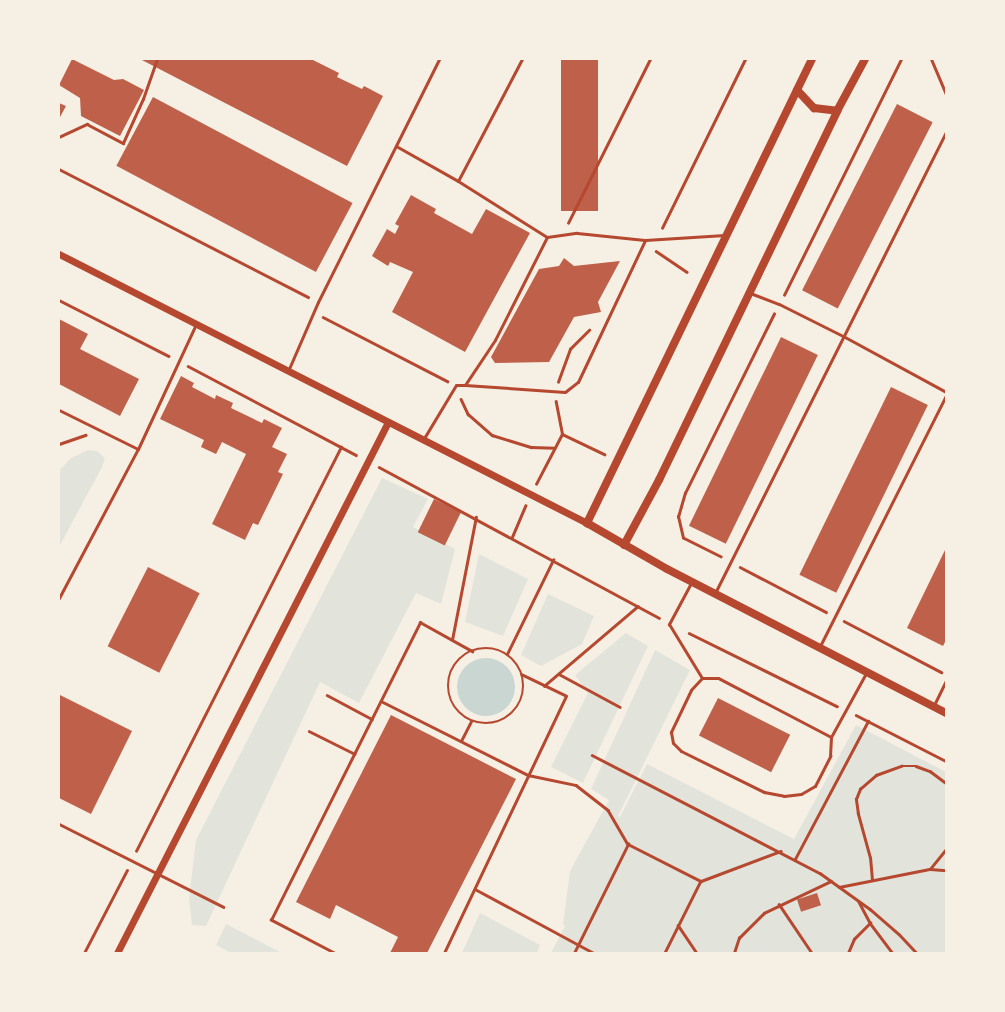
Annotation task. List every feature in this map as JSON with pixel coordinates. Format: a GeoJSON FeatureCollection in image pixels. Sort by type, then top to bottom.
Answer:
{"type":"FeatureCollection","features":[{"type":"Feature","properties":{"kind":"main road"},"geometry":{"type":"LineString","coordinates":[[812,59],[587,523],[692,582],[818,649],[946,714]]}},
{"type":"Feature","properties":{"kind":"main road"},"geometry":{"type":"LineString","coordinates":[[624,545],[658,480],[837,111],[865,59]]}},
{"type":"Feature","properties":{"kind":"main road"},"geometry":{"type":"LineString","coordinates":[[797,90],[814,108],[837,111]]}},
{"type":"Feature","properties":{"kind":"street"},"geometry":{"type":"LineString","coordinates":[[59,254],[587,523]]}},
{"type":"Feature","properties":{"kind":"street"},"geometry":{"type":"LineString","coordinates":[[117,953],[388,422]]}},
{"type":"Feature","properties":{"kind":"lane"},"geometry":{"type":"LineString","coordinates":[[288,371],[318,302],[439,59]]}},
{"type":"Feature","properties":{"kind":"lane"},"geometry":{"type":"LineString","coordinates":[[458,181],[522,59]]}},
{"type":"Feature","properties":{"kind":"lane"},"geometry":{"type":"LineString","coordinates":[[931,59],[946,95]]}},
{"type":"Feature","properties":{"kind":"lane"},"geometry":{"type":"LineString","coordinates":[[715,594],[730,561],[946,132]]}},
{"type":"Feature","properties":{"kind":"lane"},"geometry":{"type":"LineString","coordinates":[[396,146],[458,181],[547,237],[577,233],[645,240],[727,235]]}},
{"type":"Feature","properties":{"kind":"lane"},"geometry":{"type":"LineString","coordinates":[[465,386],[495,340],[547,237]]}},
{"type":"Feature","properties":{"kind":"lane"},"geometry":{"type":"LineString","coordinates":[[423,440],[456,385],[565,392],[578,382],[645,240]]}},
{"type":"Feature","properties":{"kind":"lane"},"geometry":{"type":"LineString","coordinates":[[748,292],[779,304],[843,336],[946,392]]}},
{"type":"Feature","properties":{"kind":"lane"},"geometry":{"type":"LineString","coordinates":[[59,598],[138,449],[180,362],[196,324]]}},
{"type":"Feature","properties":{"kind":"lane"},"geometry":{"type":"LineString","coordinates":[[818,649],[946,396]]}},
{"type":"Feature","properties":{"kind":"lane"},"geometry":{"type":"LineString","coordinates":[[59,410],[138,449]]}},
{"type":"Feature","properties":{"kind":"lane"},"geometry":{"type":"LineString","coordinates":[[692,582],[669,624],[702,678]]}},
{"type":"Feature","properties":{"kind":"lane"},"geometry":{"type":"LineString","coordinates":[[831,737],[718,678],[702,678],[691,690],[671,732],[672,743],[680,751],[764,792],[791,796],[808,791],[815,786],[830,756],[831,737],[866,673]]}},
{"type":"Feature","properties":{"kind":"lane"},"geometry":{"type":"LineString","coordinates":[[933,707],[946,680]]}},
{"type":"Feature","properties":{"kind":"lane"},"geometry":{"type":"LineString","coordinates":[[59,824],[223,907]]}},
{"type":"Feature","properties":{"kind":"path"},"geometry":{"type":"LineString","coordinates":[[59,137],[87,124],[123,143],[143,99],[157,59]]}},
{"type":"Feature","properties":{"kind":"path"},"geometry":{"type":"LineString","coordinates":[[562,234],[650,59]]}},
{"type":"Feature","properties":{"kind":"path"},"geometry":{"type":"LineString","coordinates":[[656,239],[745,59]]}},
{"type":"Feature","properties":{"kind":"path"},"geometry":{"type":"LineString","coordinates":[[901,59],[685,493],[678,517],[683,538],[946,674]]}},
{"type":"Feature","properties":{"kind":"path"},"geometry":{"type":"LineString","coordinates":[[59,170],[318,302]]}},
{"type":"Feature","properties":{"kind":"path"},"geometry":{"type":"LineString","coordinates":[[59,300],[476,517],[669,624],[868,721],[946,761]]}},
{"type":"Feature","properties":{"kind":"path"},"geometry":{"type":"LineString","coordinates":[[314,312],[456,385],[468,414],[492,435],[531,447],[554,448]]}},
{"type":"Feature","properties":{"kind":"path"},"geometry":{"type":"LineString","coordinates":[[59,444],[98,429]]}},
{"type":"Feature","properties":{"kind":"path"},"geometry":{"type":"LineString","coordinates":[[562,434],[604,454]]}},
{"type":"Feature","properties":{"kind":"path"},"geometry":{"type":"LineString","coordinates":[[84,953],[341,447]]}},
{"type":"Feature","properties":{"kind":"path"},"geometry":{"type":"LineString","coordinates":[[452,640],[476,517]]}},
{"type":"Feature","properties":{"kind":"path"},"geometry":{"type":"LineString","coordinates":[[507,654],[553,560]]}},
{"type":"Feature","properties":{"kind":"path"},"geometry":{"type":"LineString","coordinates":[[544,686],[638,606]]}},
{"type":"Feature","properties":{"kind":"path"},"geometry":{"type":"LineString","coordinates":[[334,953],[271,920],[420,622],[472,650]]}},
{"type":"Feature","properties":{"kind":"path"},"geometry":{"type":"LineString","coordinates":[[491,648],[507,654],[513,659],[522,675],[523,694],[519,706],[510,716],[488,725],[471,721],[455,709],[449,697],[447,685],[450,672],[456,661],[472,650],[491,648]]}},
{"type":"Feature","properties":{"kind":"path"},"geometry":{"type":"LineString","coordinates":[[559,674],[620,707]]}},
{"type":"Feature","properties":{"kind":"path"},"geometry":{"type":"LineString","coordinates":[[444,953],[566,696],[522,675]]}},
{"type":"Feature","properties":{"kind":"path"},"geometry":{"type":"LineString","coordinates":[[326,695],[372,719]]}},
{"type":"Feature","properties":{"kind":"path"},"geometry":{"type":"LineString","coordinates":[[381,701],[528,775],[576,785],[608,810],[628,844],[701,881]]}},
{"type":"Feature","properties":{"kind":"path"},"geometry":{"type":"LineString","coordinates":[[461,741],[471,721]]}},
{"type":"Feature","properties":{"kind":"path"},"geometry":{"type":"LineString","coordinates":[[795,859],[868,721]]}},
{"type":"Feature","properties":{"kind":"path"},"geometry":{"type":"LineString","coordinates":[[309,731],[354,754]]}},
{"type":"Feature","properties":{"kind":"path"},"geometry":{"type":"LineString","coordinates":[[592,755],[795,859],[831,881],[858,901],[900,934],[916,953]]}},
{"type":"Feature","properties":{"kind":"path"},"geometry":{"type":"LineString","coordinates":[[872,880],[870,858],[858,814],[856,799],[860,789],[876,775],[901,766],[916,766],[930,771],[946,783]]}},
{"type":"Feature","properties":{"kind":"path"},"geometry":{"type":"LineString","coordinates":[[574,953],[628,844]]}},
{"type":"Feature","properties":{"kind":"path"},"geometry":{"type":"LineString","coordinates":[[930,869],[946,849]]}},
{"type":"Feature","properties":{"kind":"path"},"geometry":{"type":"LineString","coordinates":[[665,953],[701,881],[781,851]]}},
{"type":"Feature","properties":{"kind":"path"},"geometry":{"type":"LineString","coordinates":[[839,887],[930,869],[946,870]]}},
{"type":"Feature","properties":{"kind":"path"},"geometry":{"type":"LineString","coordinates":[[734,953],[739,938],[764,913],[779,904],[831,881]]}},
{"type":"Feature","properties":{"kind":"path"},"geometry":{"type":"LineString","coordinates":[[475,889],[594,953]]}},
{"type":"Feature","properties":{"kind":"path"},"geometry":{"type":"LineString","coordinates":[[858,901],[870,923],[893,953]]}},
{"type":"Feature","properties":{"kind":"path"},"geometry":{"type":"LineString","coordinates":[[779,904],[812,953]]}},
{"type":"Feature","properties":{"kind":"path"},"geometry":{"type":"LineString","coordinates":[[848,953],[854,939],[870,923]]}},
{"type":"Feature","properties":{"kind":"path"},"geometry":{"type":"LineString","coordinates":[[678,926],[697,953]]}},
{"type":"Feature","properties":{"kind":"shaded area"},"geometry":{"type":"Polygon","coordinates":[[[88,450],[97,451],[105,458],[102,467],[59,547],[59,471],[71,458],[88,450]]]}},
{"type":"Feature","properties":{"kind":"shaded area"},"geometry":{"type":"Polygon","coordinates":[[[382,478],[428,499],[413,527],[455,549],[441,604],[416,593],[359,703],[320,682],[206,926],[192,925],[189,898],[196,840],[382,478]]]}},
{"type":"Feature","properties":{"kind":"shaded area"},"geometry":{"type":"Polygon","coordinates":[[[479,554],[528,579],[503,636],[465,622],[479,554]]]}},
{"type":"Feature","properties":{"kind":"shaded area"},"geometry":{"type":"Polygon","coordinates":[[[548,594],[594,616],[582,644],[541,666],[521,655],[548,594]]]}},
{"type":"Feature","properties":{"kind":"shaded area"},"geometry":{"type":"Polygon","coordinates":[[[626,633],[648,646],[583,783],[551,767],[588,693],[575,675],[626,633]]]}},
{"type":"Feature","properties":{"kind":"shaded area"},"geometry":{"type":"Polygon","coordinates":[[[655,650],[690,670],[618,816],[620,817],[647,764],[794,839],[856,725],[946,772],[946,953],[551,953],[565,926],[563,924],[570,871],[609,800],[591,789],[655,650]]]}},
{"type":"Feature","properties":{"kind":"shaded area"},"geometry":{"type":"Polygon","coordinates":[[[480,658],[492,658],[507,666],[515,681],[515,693],[507,708],[492,716],[480,716],[465,708],[457,693],[457,681],[465,666],[480,658]]]}},
{"type":"Feature","properties":{"kind":"shaded area"},"geometry":{"type":"Polygon","coordinates":[[[480,913],[540,945],[537,953],[462,953],[480,913]]]}},
{"type":"Feature","properties":{"kind":"shaded area"},"geometry":{"type":"Polygon","coordinates":[[[226,924],[282,953],[231,953],[216,945],[226,924]]]}},
{"type":"Feature","properties":{"kind":"building"},"geometry":{"type":"Polygon","coordinates":[[[72,59],[114,80],[123,79],[144,90],[120,136],[81,116],[80,98],[59,85],[72,59]]]}},
{"type":"Feature","properties":{"kind":"building"},"geometry":{"type":"Polygon","coordinates":[[[140,59],[311,59],[339,73],[337,77],[362,89],[364,86],[383,96],[347,166],[140,59]]]}},
{"type":"Feature","properties":{"kind":"building"},"geometry":{"type":"Polygon","coordinates":[[[561,59],[598,59],[598,211],[561,211],[561,59]]]}},
{"type":"Feature","properties":{"kind":"building"},"geometry":{"type":"Polygon","coordinates":[[[153,97],[353,203],[316,272],[116,166],[153,97]]]}},
{"type":"Feature","properties":{"kind":"building"},"geometry":{"type":"Polygon","coordinates":[[[59,103],[66,106],[59,119],[59,103]]]}},
{"type":"Feature","properties":{"kind":"building"},"geometry":{"type":"Polygon","coordinates":[[[897,104],[933,122],[838,308],[802,290],[897,104]]]}},
{"type":"Feature","properties":{"kind":"building"},"geometry":{"type":"Polygon","coordinates":[[[411,195],[436,209],[434,213],[472,234],[486,209],[530,233],[465,352],[392,312],[413,272],[390,262],[388,266],[372,256],[387,229],[395,234],[399,226],[395,224],[411,195]]]}},
{"type":"Feature","properties":{"kind":"building"},"geometry":{"type":"Polygon","coordinates":[[[564,258],[574,266],[620,261],[598,302],[601,312],[574,317],[549,362],[495,363],[491,357],[539,269],[559,266],[564,258]]]}},
{"type":"Feature","properties":{"kind":"building"},"geometry":{"type":"Polygon","coordinates":[[[59,319],[88,334],[80,349],[139,379],[120,416],[59,384],[59,319]]]}},
{"type":"Feature","properties":{"kind":"building"},"geometry":{"type":"Polygon","coordinates":[[[781,337],[818,355],[726,544],[689,526],[781,337]]]}},
{"type":"Feature","properties":{"kind":"building"},"geometry":{"type":"Polygon","coordinates":[[[181,376],[194,383],[192,387],[215,399],[216,395],[233,403],[231,408],[262,423],[264,419],[282,428],[272,447],[287,454],[278,472],[283,474],[258,525],[253,523],[245,540],[212,524],[246,454],[222,442],[216,454],[201,447],[204,440],[160,419],[181,376]]]}},
{"type":"Feature","properties":{"kind":"building"},"geometry":{"type":"Polygon","coordinates":[[[891,387],[928,405],[836,593],[799,575],[891,387]]]}},
{"type":"Feature","properties":{"kind":"building"},"geometry":{"type":"Polygon","coordinates":[[[434,499],[461,512],[445,545],[418,532],[434,499]]]}},
{"type":"Feature","properties":{"kind":"building"},"geometry":{"type":"Polygon","coordinates":[[[946,548],[946,640],[943,646],[907,628],[946,548]]]}},
{"type":"Feature","properties":{"kind":"building"},"geometry":{"type":"Polygon","coordinates":[[[148,567],[200,593],[159,673],[108,646],[148,567]]]}},
{"type":"Feature","properties":{"kind":"building"},"geometry":{"type":"Polygon","coordinates":[[[60,695],[132,731],[91,814],[59,798],[60,695]]]}},
{"type":"Feature","properties":{"kind":"building"},"geometry":{"type":"Polygon","coordinates":[[[718,698],[790,735],[771,772],[699,735],[718,698]]]}},
{"type":"Feature","properties":{"kind":"building"},"geometry":{"type":"Polygon","coordinates":[[[391,715],[516,779],[427,953],[390,953],[398,937],[336,905],[330,919],[296,902],[391,715]]]}},
{"type":"Feature","properties":{"kind":"building"},"geometry":{"type":"Polygon","coordinates":[[[817,893],[821,905],[801,912],[797,899],[817,893]]]}}]}
